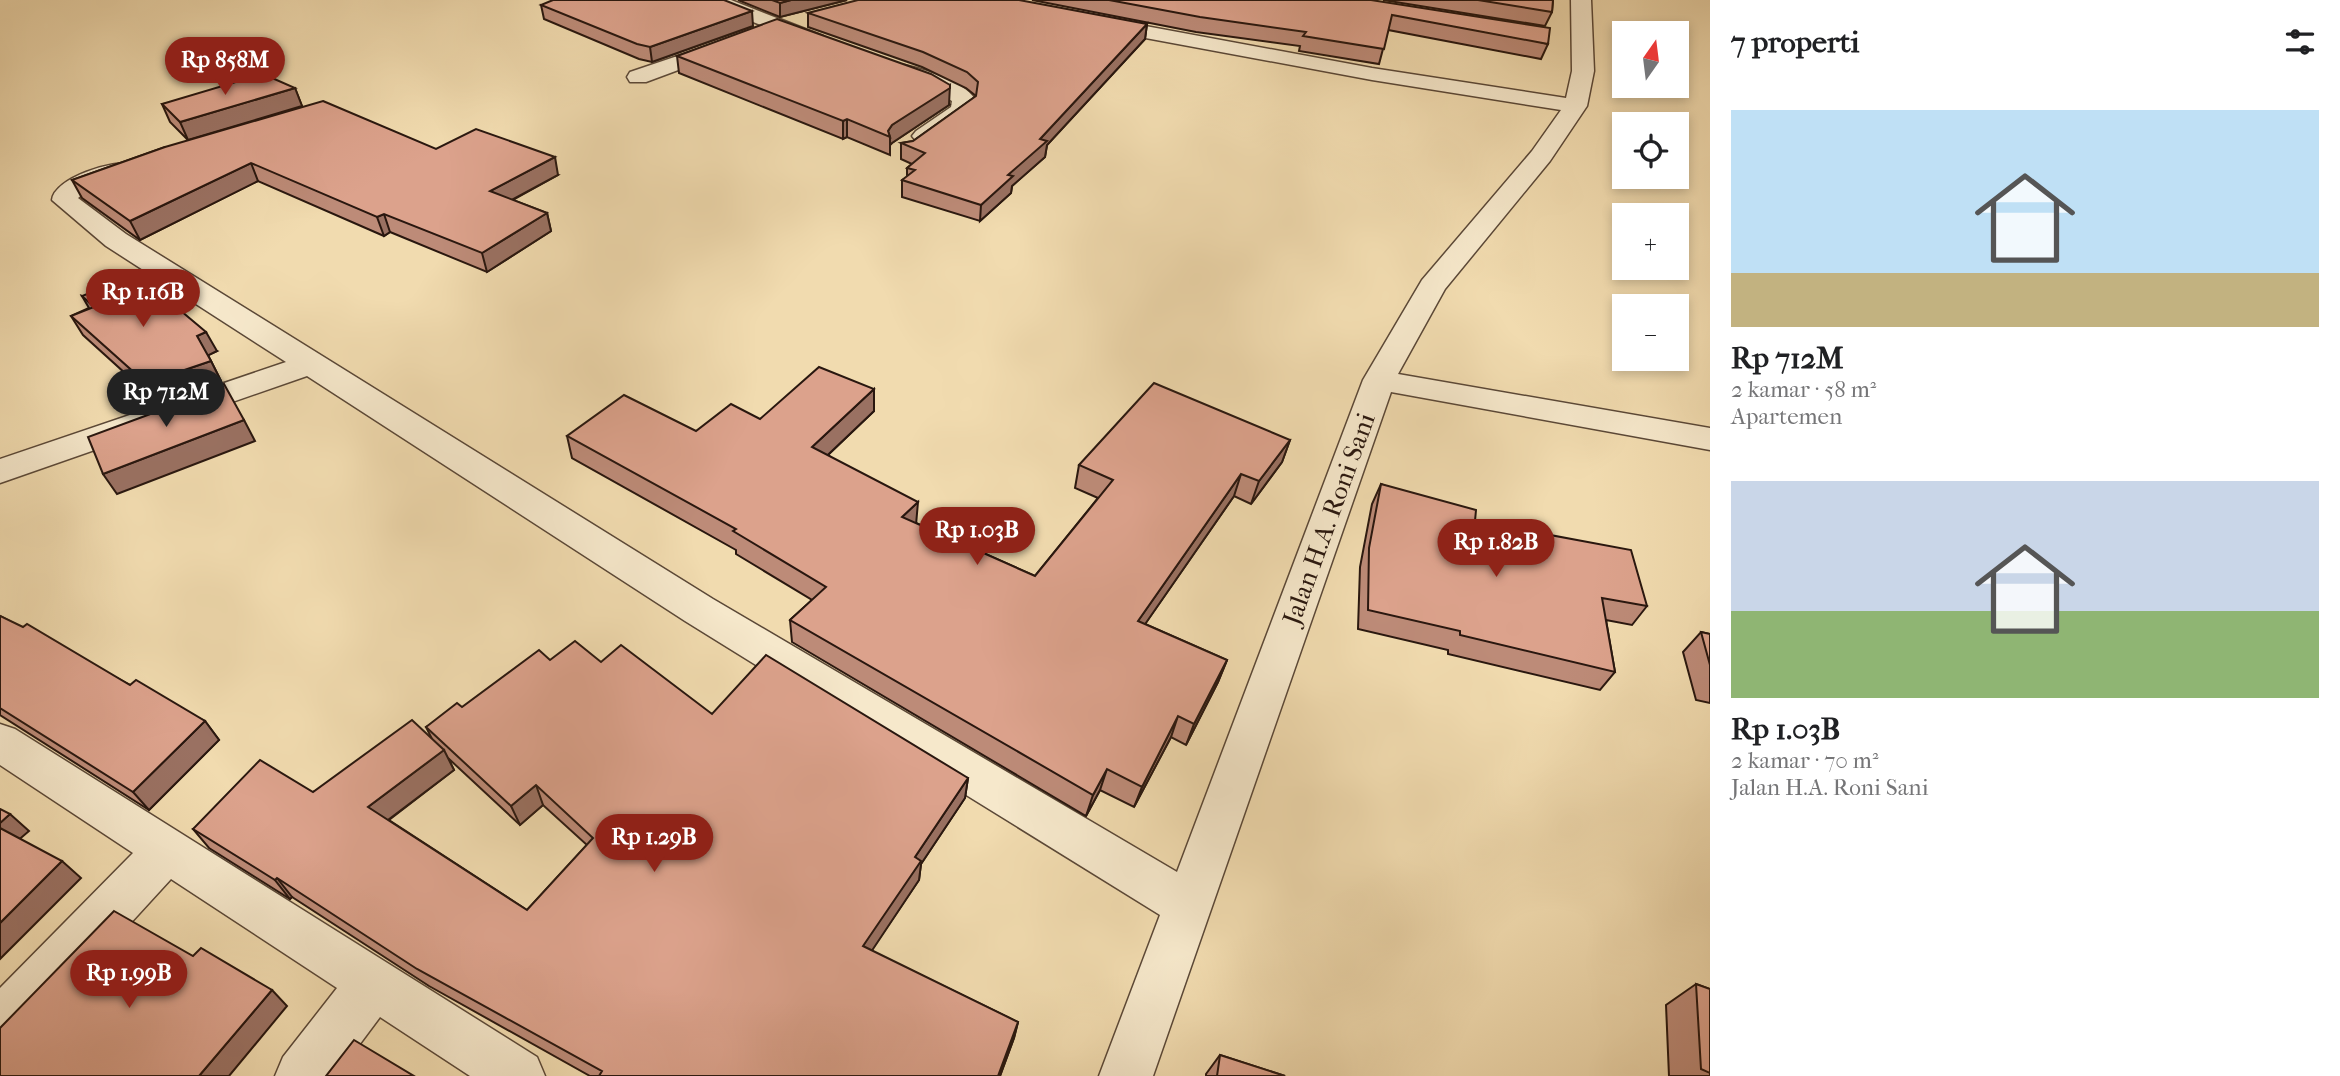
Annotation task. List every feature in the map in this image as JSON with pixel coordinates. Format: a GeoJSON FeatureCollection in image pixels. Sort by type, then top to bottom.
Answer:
{"type":"FeatureCollection","features":[{"type":"Feature","properties":{"kind":"street"},"geometry":{"type":"LineString","coordinates":[[715,0],[840,48]]}},
{"type":"Feature","properties":{"kind":"street","name":"Jalan H.A. Roni Sani"},"geometry":{"type":"LineString","coordinates":[[1126,1076],[1379,380],[1432,286],[1541,156],[1576,106],[1583,71],[1575,40],[1581,0]]}},
{"type":"Feature","properties":{"kind":"street"},"geometry":{"type":"LineString","coordinates":[[638,76],[778,26],[815,17]]}},
{"type":"Feature","properties":{"kind":"street"},"geometry":{"type":"LineString","coordinates":[[1072,18],[1372,74],[1576,106]]}},
{"type":"Feature","properties":{"kind":"street"},"geometry":{"type":"LineString","coordinates":[[889,66],[939,84],[964,99],[962,110],[902,150]]}},
{"type":"Feature","properties":{"kind":"street"},"geometry":{"type":"LineString","coordinates":[[151,161],[84,181],[65,195],[65,200],[116,240],[699,610],[1190,906]]}},
{"type":"Feature","properties":{"kind":"street"},"geometry":{"type":"LineString","coordinates":[[0,471],[311,364]]}},
{"type":"Feature","properties":{"kind":"street"},"geometry":{"type":"LineString","coordinates":[[1379,380],[1710,439]]}},
{"type":"Feature","properties":{"kind":"street"},"geometry":{"type":"LineString","coordinates":[[0,742],[518,1076]]}},
{"type":"Feature","properties":{"kind":"street"},"geometry":{"type":"LineString","coordinates":[[0,1026],[167,850]]}},
{"type":"Feature","properties":{"kind":"street"},"geometry":{"type":"LineString","coordinates":[[302,1076],[374,983]]}},
{"type":"Feature","properties":{"kind":"building"},"geometry":{"type":"Polygon","coordinates":[[[553,0],[724,0],[752,11],[650,47],[541,5],[553,0]]]}},
{"type":"Feature","properties":{"kind":"building"},"geometry":{"type":"Polygon","coordinates":[[[858,0],[1019,0],[1147,24],[1040,139],[1047,141],[1008,175],[1013,176],[981,205],[902,180],[915,170],[907,168],[925,153],[901,143],[913,141],[976,96],[978,82],[967,72],[923,52],[808,13],[858,0]]]}},
{"type":"Feature","properties":{"kind":"building"},"geometry":{"type":"Polygon","coordinates":[[[1109,0],[1371,0],[1550,28],[1548,44],[1392,15],[1384,49],[1303,36],[1306,32],[1200,17],[1109,0]]]}},
{"type":"Feature","properties":{"kind":"building"},"geometry":{"type":"Polygon","coordinates":[[[1478,0],[1553,0],[1552,12],[1478,0]]]}},
{"type":"Feature","properties":{"kind":"building"},"geometry":{"type":"Polygon","coordinates":[[[777,19],[931,74],[950,85],[950,88],[892,125],[888,131],[890,137],[677,56],[777,19]]]}},
{"type":"Feature","properties":{"kind":"building"},"geometry":{"type":"Polygon","coordinates":[[[263,74],[295,88],[180,122],[162,104],[263,74]]]}},
{"type":"Feature","properties":{"kind":"building"},"geometry":{"type":"Polygon","coordinates":[[[323,101],[436,149],[476,129],[555,157],[490,191],[547,213],[482,253],[384,214],[377,217],[251,163],[130,221],[72,180],[165,147],[323,101]]]}},
{"type":"Feature","properties":{"kind":"building"},"geometry":{"type":"Polygon","coordinates":[[[137,274],[206,332],[197,336],[211,361],[146,383],[71,316],[94,307],[82,296],[137,274]]]}},
{"type":"Feature","properties":{"kind":"building"},"geometry":{"type":"Polygon","coordinates":[[[819,367],[874,389],[812,447],[918,502],[902,517],[1035,576],[1113,480],[1079,465],[1154,383],[1290,440],[1259,481],[1241,474],[1138,621],[1227,660],[1194,724],[1178,716],[1142,787],[1107,769],[1093,795],[790,620],[826,587],[733,531],[736,529],[567,436],[624,395],[696,431],[731,404],[760,419],[819,367]]]}},
{"type":"Feature","properties":{"kind":"building"},"geometry":{"type":"Polygon","coordinates":[[[224,384],[244,420],[103,474],[88,437],[172,406],[169,403],[224,384]]]}},
{"type":"Feature","properties":{"kind":"building"},"geometry":{"type":"Polygon","coordinates":[[[1381,484],[1476,510],[1475,521],[1631,550],[1647,606],[1602,598],[1615,672],[1368,610],[1369,548],[1381,484]]]}},
{"type":"Feature","properties":{"kind":"building"},"geometry":{"type":"Polygon","coordinates":[[[0,616],[23,627],[27,624],[130,685],[136,680],[205,721],[133,792],[0,708],[0,616]]]}},
{"type":"Feature","properties":{"kind":"building"},"geometry":{"type":"Polygon","coordinates":[[[1701,632],[1710,634],[1710,665],[1701,632]]]}},
{"type":"Feature","properties":{"kind":"building"},"geometry":{"type":"Polygon","coordinates":[[[575,641],[601,662],[621,645],[712,714],[766,655],[968,778],[915,857],[921,861],[863,946],[1018,1022],[998,1076],[599,1076],[602,1071],[417,969],[277,878],[275,880],[193,829],[260,760],[313,792],[412,720],[444,750],[368,807],[527,910],[593,838],[536,785],[511,806],[426,727],[457,703],[462,707],[539,650],[550,660],[575,641]]]}},
{"type":"Feature","properties":{"kind":"building"},"geometry":{"type":"Polygon","coordinates":[[[0,809],[10,814],[0,823],[0,809]]]}},
{"type":"Feature","properties":{"kind":"building"},"geometry":{"type":"Polygon","coordinates":[[[0,828],[62,861],[0,923],[0,828]]]}},
{"type":"Feature","properties":{"kind":"building"},"geometry":{"type":"Polygon","coordinates":[[[114,911],[193,956],[201,948],[272,990],[199,1076],[0,1076],[0,1028],[114,911]]]}},
{"type":"Feature","properties":{"kind":"building"},"geometry":{"type":"Polygon","coordinates":[[[1696,984],[1710,989],[1710,1073],[1701,1069],[1696,984]]]}},
{"type":"Feature","properties":{"kind":"building"},"geometry":{"type":"Polygon","coordinates":[[[354,1040],[414,1076],[326,1076],[354,1040]]]}},
{"type":"Feature","properties":{"kind":"building"},"geometry":{"type":"Polygon","coordinates":[[[1220,1055],[1285,1076],[1217,1076],[1220,1055]]]}}]}
